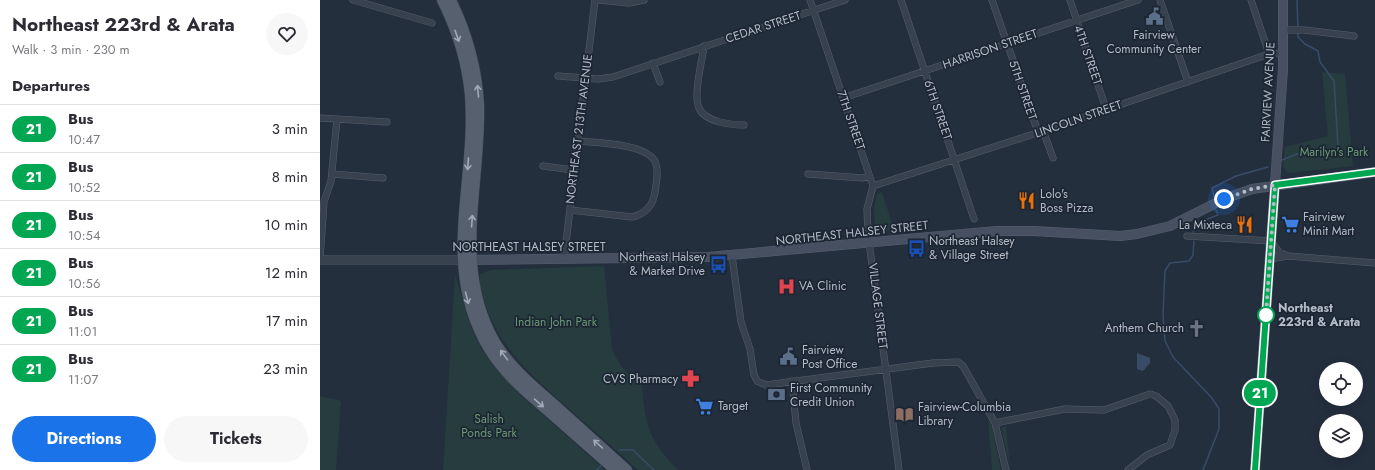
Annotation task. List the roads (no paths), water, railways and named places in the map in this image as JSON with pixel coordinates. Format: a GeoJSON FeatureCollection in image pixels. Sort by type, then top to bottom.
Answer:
{"type":"FeatureCollection","features":[{"type":"Feature","properties":{"kind":"main road"},"geometry":{"type":"LineString","coordinates":[[442,0],[454,25],[463,53],[470,95],[465,285],[473,317],[494,357],[520,386],[614,470]]}},
{"type":"Feature","properties":{"kind":"main road"},"geometry":{"type":"LineString","coordinates":[[451,0],[469,46],[478,93],[478,134],[466,260],[471,272],[478,306],[488,329],[504,355],[528,381],[627,470]]}},
{"type":"Feature","properties":{"kind":"main road","name":"FAIRVIEW AVENUE"},"geometry":{"type":"LineString","coordinates":[[1255,470],[1284,53],[1283,0]]}},
{"type":"Feature","properties":{"kind":"main road","name":"NORTHEAST HALSEY STREET"},"geometry":{"type":"LineString","coordinates":[[466,260],[682,258],[732,256],[996,231],[1048,231],[1111,235],[1137,234],[1170,226],[1236,194],[1275,185],[1375,172]]}},
{"type":"Feature","properties":{"kind":"street"},"geometry":{"type":"LineString","coordinates":[[353,0],[432,23]]}},
{"type":"Feature","properties":{"kind":"street","name":"NORTHEAST 213TH AVENUE"},"geometry":{"type":"LineString","coordinates":[[564,259],[576,141],[594,0]]}},
{"type":"Feature","properties":{"kind":"street"},"geometry":{"type":"LineString","coordinates":[[599,0],[629,3],[644,0]]}},
{"type":"Feature","properties":{"kind":"street","name":"7TH STREET"},"geometry":{"type":"LineString","coordinates":[[810,0],[872,186],[867,209],[870,243]]}},
{"type":"Feature","properties":{"kind":"street","name":"CEDAR STREET"},"geometry":{"type":"LineString","coordinates":[[558,76],[584,79],[609,78],[845,0]]}},
{"type":"Feature","properties":{"kind":"street","name":"6TH STREET"},"geometry":{"type":"LineString","coordinates":[[901,0],[974,220]]}},
{"type":"Feature","properties":{"kind":"street","name":"5TH STREET"},"geometry":{"type":"LineString","coordinates":[[992,0],[1006,44],[1037,129],[1045,136],[1053,158]]}},
{"type":"Feature","properties":{"kind":"street","name":"4TH STREET"},"geometry":{"type":"LineString","coordinates":[[1070,0],[1106,109]]}},
{"type":"Feature","properties":{"kind":"street","name":"HARRISON STREET"},"geometry":{"type":"LineString","coordinates":[[843,98],[1138,0]]}},
{"type":"Feature","properties":{"kind":"street"},"geometry":{"type":"LineString","coordinates":[[1160,0],[1188,82]]}},
{"type":"Feature","properties":{"kind":"street"},"geometry":{"type":"LineString","coordinates":[[1251,0],[1269,54]]}},
{"type":"Feature","properties":{"kind":"street"},"geometry":{"type":"LineString","coordinates":[[1283,30],[1298,30],[1354,36]]}},
{"type":"Feature","properties":{"kind":"street"},"geometry":{"type":"LineString","coordinates":[[704,46],[698,87],[699,108],[705,115],[712,118],[733,124],[744,125]]}},
{"type":"Feature","properties":{"kind":"street","name":"LINCOLN STREET"},"geometry":{"type":"LineString","coordinates":[[872,186],[1040,132],[1269,54],[1284,53]]}},
{"type":"Feature","properties":{"kind":"street"},"geometry":{"type":"LineString","coordinates":[[653,63],[660,82]]}},
{"type":"Feature","properties":{"kind":"street"},"geometry":{"type":"LineString","coordinates":[[320,118],[387,122]]}},
{"type":"Feature","properties":{"kind":"street"},"geometry":{"type":"LineString","coordinates":[[320,259],[324,202],[332,174],[337,119]]}},
{"type":"Feature","properties":{"kind":"street"},"geometry":{"type":"LineString","coordinates":[[570,210],[632,218],[639,216],[650,208],[655,191],[656,164],[647,153],[635,148],[576,141]]}},
{"type":"Feature","properties":{"kind":"street"},"geometry":{"type":"LineString","coordinates":[[543,166],[573,170]]}},
{"type":"Feature","properties":{"kind":"street"},"geometry":{"type":"LineString","coordinates":[[332,174],[383,178]]}},
{"type":"Feature","properties":{"kind":"street"},"geometry":{"type":"LineString","coordinates":[[808,174],[863,178],[869,176]]}},
{"type":"Feature","properties":{"kind":"street"},"geometry":{"type":"LineString","coordinates":[[1187,236],[1271,241],[1279,252],[1288,256]]}},
{"type":"Feature","properties":{"kind":"street","name":"VILLAGE STREET"},"geometry":{"type":"LineString","coordinates":[[870,243],[899,470]]}},
{"type":"Feature","properties":{"kind":"street"},"geometry":{"type":"LineString","coordinates":[[732,256],[740,322],[750,349],[754,375],[757,381],[766,385],[952,361],[958,362],[963,366],[991,414],[995,423],[1006,470]]}},
{"type":"Feature","properties":{"kind":"street"},"geometry":{"type":"LineString","coordinates":[[1270,259],[1288,256],[1375,263]]}},
{"type":"Feature","properties":{"kind":"street","name":"NORTHEAST HALSEY STREET"},"geometry":{"type":"LineString","coordinates":[[320,259],[466,260]]}},
{"type":"Feature","properties":{"kind":"street"},"geometry":{"type":"LineString","coordinates":[[792,381],[796,423],[807,470]]}},
{"type":"Feature","properties":{"kind":"street"},"geometry":{"type":"LineString","coordinates":[[995,423],[1065,409],[1104,410],[1146,395],[1156,396],[1168,406],[1175,420],[1170,446],[1147,455],[1128,470]]}},
{"type":"Feature","properties":{"kind":"water"},"geometry":{"type":"Polygon","coordinates":[[[1137,353],[1150,358],[1150,363],[1143,371],[1137,369],[1137,353]]]}},
{"type":"Feature","properties":{"kind":"waterway"},"geometry":{"type":"LineString","coordinates":[[1297,0],[1298,29]]}},
{"type":"Feature","properties":{"kind":"waterway"},"geometry":{"type":"LineString","coordinates":[[1282,160],[1297,154],[1331,153],[1338,146],[1334,81],[1320,62],[1318,51],[1305,44],[1298,37],[1298,32]]}},
{"type":"Feature","properties":{"kind":"waterway"},"geometry":{"type":"LineString","coordinates":[[1214,197],[1212,188],[1236,176],[1268,167]]}},
{"type":"Feature","properties":{"kind":"waterway"},"geometry":{"type":"LineString","coordinates":[[1193,232],[1197,223],[1218,215],[1216,210]]}},
{"type":"Feature","properties":{"kind":"waterway"},"geometry":{"type":"LineString","coordinates":[[1194,241],[1193,255],[1189,261],[1170,263],[1165,271],[1163,315],[1165,341],[1173,357],[1212,398],[1219,409],[1219,429],[1203,470]]}},
{"type":"Feature","properties":{"kind":"waterway"},"geometry":{"type":"LineString","coordinates":[[619,450],[633,450],[654,470]]}},
{"type":"Feature","properties":{"kind":"waterway"},"geometry":{"type":"LineString","coordinates":[[597,470],[601,466]]}},
{"type":"Feature","properties":{"kind":"place","name":"Fairview Community Center"},"geometry":{"type":"Point","coordinates":[1154,16]}},
{"type":"Feature","properties":{"kind":"place","name":"Lolo's Boss Pizza"},"geometry":{"type":"Point","coordinates":[1027,201]}},
{"type":"Feature","properties":{"kind":"place","name":"Fairview Minit Mart"},"geometry":{"type":"Point","coordinates":[1290,224]}},
{"type":"Feature","properties":{"kind":"place","name":"La Mixteca"},"geometry":{"type":"Point","coordinates":[1245,225]}},
{"type":"Feature","properties":{"kind":"place","name":"Northeast Halsey & Village Street"},"geometry":{"type":"Point","coordinates":[916,248]}},
{"type":"Feature","properties":{"kind":"place","name":"Northeast Halsey & Market Drive"},"geometry":{"type":"Point","coordinates":[718,264]}},
{"type":"Feature","properties":{"kind":"place","name":"VA Clinic"},"geometry":{"type":"Point","coordinates":[786,286]}},
{"type":"Feature","properties":{"kind":"place","name":"Northeast 223rd & Arata"},"geometry":{"type":"Point","coordinates":[1266,315]}},
{"type":"Feature","properties":{"kind":"place","name":"Anthem Church"},"geometry":{"type":"Point","coordinates":[1197,328]}},
{"type":"Feature","properties":{"kind":"place","name":"Fairview Post Office"},"geometry":{"type":"Point","coordinates":[789,357]}},
{"type":"Feature","properties":{"kind":"place","name":"CVS Pharmacy"},"geometry":{"type":"Point","coordinates":[691,379]}},
{"type":"Feature","properties":{"kind":"place","name":"First Community Credit Union"},"geometry":{"type":"Point","coordinates":[777,395]}},
{"type":"Feature","properties":{"kind":"place","name":"Target"},"geometry":{"type":"Point","coordinates":[705,406]}},
{"type":"Feature","properties":{"kind":"place","name":"Fairview-Columbia Library"},"geometry":{"type":"Point","coordinates":[905,414]}},
{"type":"Feature","properties":{"kind":"park label","name":"Marilyn's Park"},"geometry":{"type":"Point","coordinates":[1334,152]}},
{"type":"Feature","properties":{"kind":"park label","name":"Indian John Park"},"geometry":{"type":"Point","coordinates":[556,322]}},
{"type":"Feature","properties":{"kind":"park label","name":"Salish Ponds Park"},"geometry":{"type":"Point","coordinates":[489,426]}}]}
